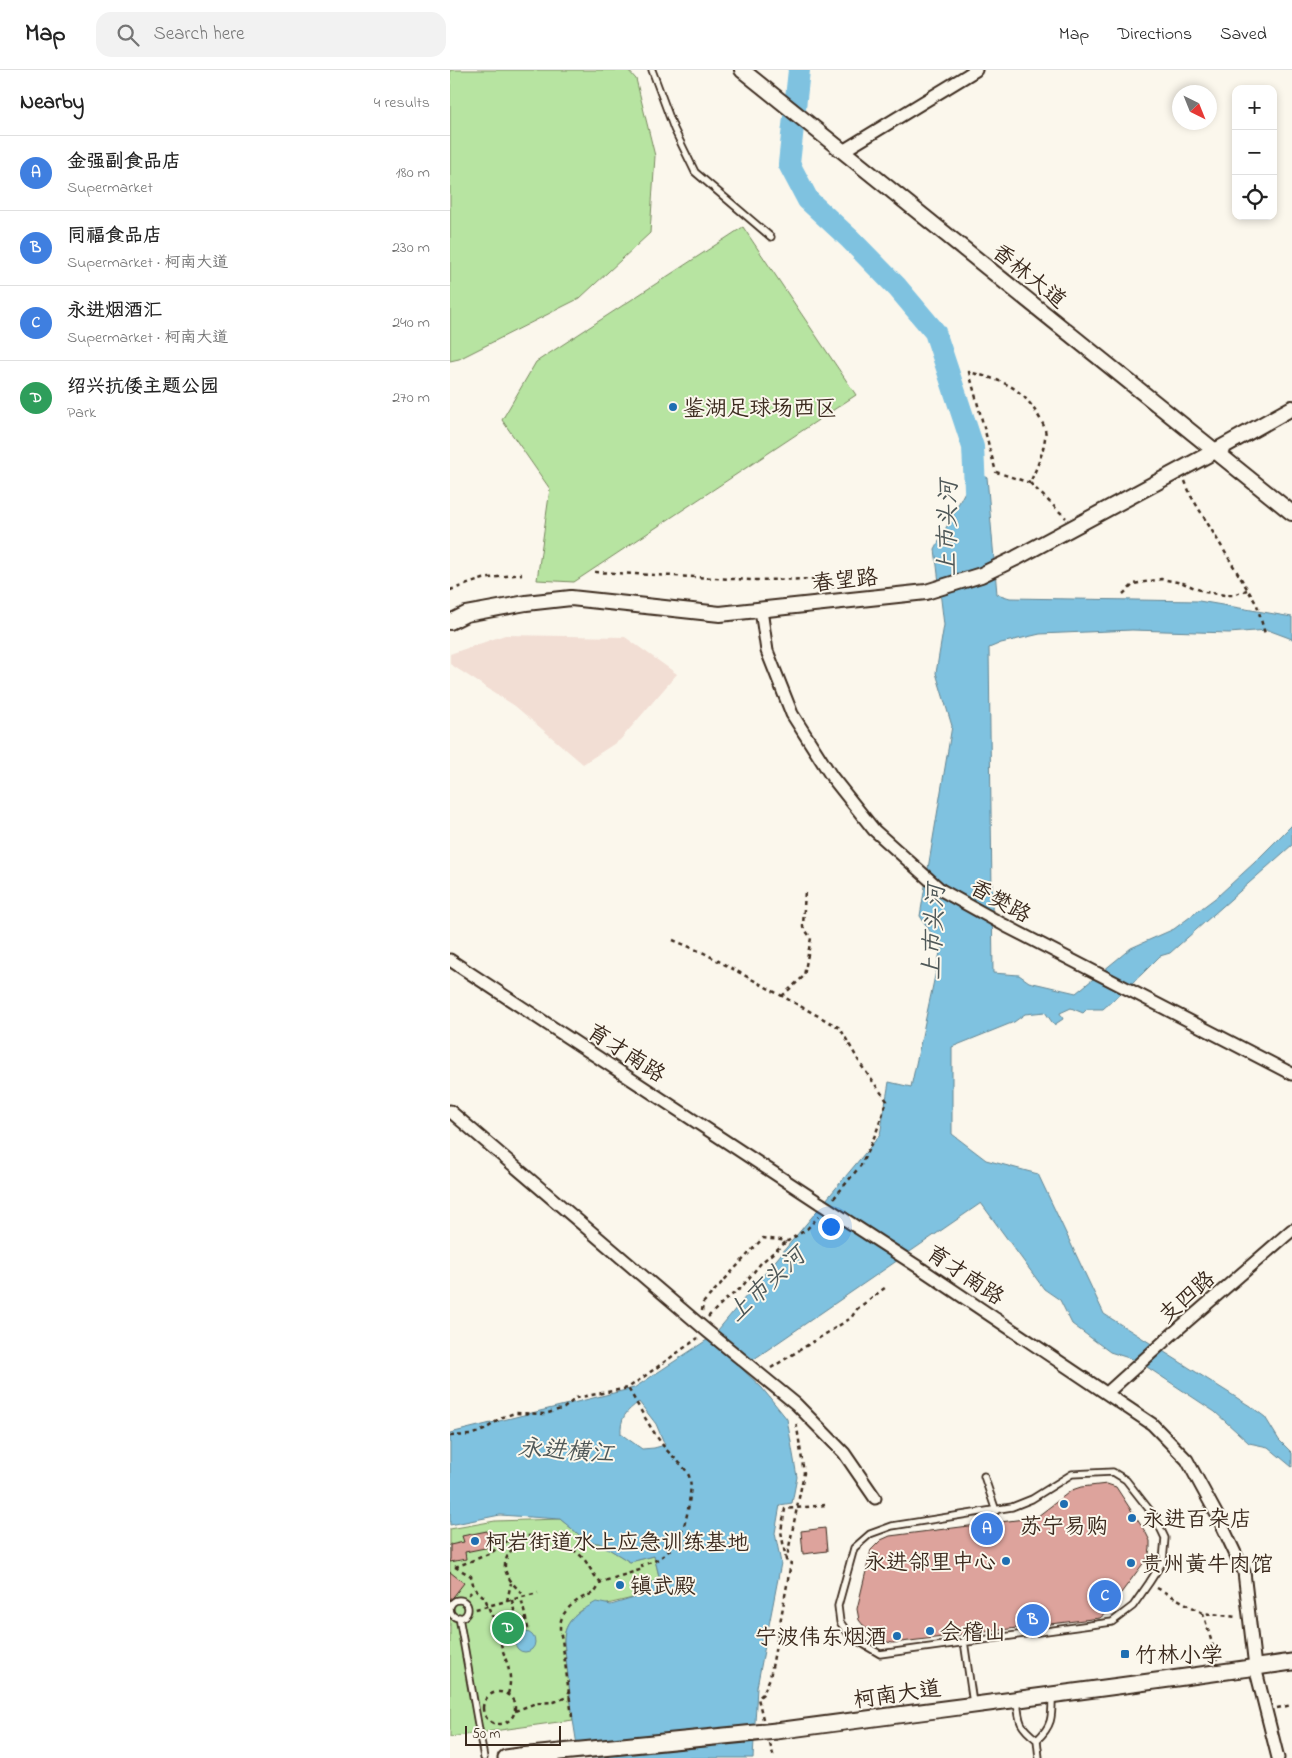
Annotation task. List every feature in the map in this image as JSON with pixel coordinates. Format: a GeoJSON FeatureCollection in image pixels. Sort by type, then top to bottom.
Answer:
{"type":"FeatureCollection","features":[{"type":"Feature","properties":{"kind":"main road","name":"柯南大道"},"geometry":{"type":"LineString","coordinates":[[513,1757],[776,1731],[1292,1662]]}},
{"type":"Feature","properties":{"kind":"street","name":"香林大道"},"geometry":{"type":"LineString","coordinates":[[742,70],[1292,513]]}},
{"type":"Feature","properties":{"kind":"street"},"geometry":{"type":"LineString","coordinates":[[843,151],[976,70]]}},
{"type":"Feature","properties":{"kind":"street","name":"春望路"},"geometry":{"type":"LineString","coordinates":[[450,622],[466,614],[526,603],[571,598],[720,614],[926,592],[981,574],[1016,558],[1215,452],[1292,408]]}},
{"type":"Feature","properties":{"kind":"street","name":"香樊路"},"geometry":{"type":"LineString","coordinates":[[761,610],[767,651],[792,714],[832,777],[874,830],[941,890],[1004,925],[1292,1074]]}},
{"type":"Feature","properties":{"kind":"street","name":"育才南路"},"geometry":{"type":"LineString","coordinates":[[450,960],[923,1270],[1152,1424],[1187,1460],[1218,1517],[1244,1572],[1255,1667],[1278,1758]]}},
{"type":"Feature","properties":{"kind":"street"},"geometry":{"type":"LineString","coordinates":[[450,1111],[703,1328],[796,1404],[844,1453],[875,1498]]}},
{"type":"Feature","properties":{"kind":"street","name":"支四路"},"geometry":{"type":"LineString","coordinates":[[1107,1394],[1170,1336],[1292,1230]]}},
{"type":"Feature","properties":{"kind":"lane"},"geometry":{"type":"LineString","coordinates":[[652,70],[674,129],[695,172],[771,237]]}},
{"type":"Feature","properties":{"kind":"lane"},"geometry":{"type":"LineString","coordinates":[[1113,1472],[1126,1480],[1155,1517],[1165,1538],[1163,1561],[1133,1606],[1112,1622],[880,1654],[851,1637],[840,1622],[838,1606],[854,1548],[870,1534],[892,1526],[996,1511],[1012,1507],[1032,1498],[1072,1474],[1113,1472]]}},
{"type":"Feature","properties":{"kind":"lane"},"geometry":{"type":"LineString","coordinates":[[984,1476],[996,1511]]}},
{"type":"Feature","properties":{"kind":"lane"},"geometry":{"type":"LineString","coordinates":[[455,1601],[463,1601],[467,1605],[468,1611],[465,1616],[459,1618],[452,1614],[450,1608],[455,1601]]}},
{"type":"Feature","properties":{"kind":"lane"},"geometry":{"type":"LineString","coordinates":[[459,1618],[484,1758]]}},
{"type":"Feature","properties":{"kind":"lane"},"geometry":{"type":"LineString","coordinates":[[964,1641],[973,1704]]}},
{"type":"Feature","properties":{"kind":"lane"},"geometry":{"type":"LineString","coordinates":[[1037,1740],[1047,1730],[1052,1717],[1052,1694]]}},
{"type":"Feature","properties":{"kind":"lane"},"geometry":{"type":"LineString","coordinates":[[1017,1698],[1019,1720],[1037,1740],[1039,1758]]}},
{"type":"Feature","properties":{"kind":"path"},"geometry":{"type":"LineString","coordinates":[[1030,483],[1046,438],[1045,427],[1029,401],[1011,386],[969,372],[996,472],[1030,483],[1075,526]]}},
{"type":"Feature","properties":{"kind":"path"},"geometry":{"type":"LineString","coordinates":[[1180,470],[1191,496],[1257,605],[1265,634]]}},
{"type":"Feature","properties":{"kind":"path"},"geometry":{"type":"LineString","coordinates":[[595,572],[753,580],[826,579],[832,582],[838,601]]}},
{"type":"Feature","properties":{"kind":"path"},"geometry":{"type":"LineString","coordinates":[[450,590],[483,580],[522,574]]}},
{"type":"Feature","properties":{"kind":"path"},"geometry":{"type":"LineString","coordinates":[[1123,594],[1134,584],[1161,579],[1184,583],[1205,592],[1225,595],[1233,595],[1247,590]]}},
{"type":"Feature","properties":{"kind":"path"},"geometry":{"type":"LineString","coordinates":[[782,996],[804,976],[811,938],[804,927],[804,890]]}},
{"type":"Feature","properties":{"kind":"path"},"geometry":{"type":"LineString","coordinates":[[673,940],[704,953],[840,1028],[861,1066],[887,1101],[876,1133],[861,1165],[824,1206],[807,1229],[760,1262],[741,1288],[724,1301],[703,1328]]}},
{"type":"Feature","properties":{"kind":"path"},"geometry":{"type":"LineString","coordinates":[[703,1328],[703,1303],[763,1238],[788,1241]]}},
{"type":"Feature","properties":{"kind":"path"},"geometry":{"type":"LineString","coordinates":[[770,1384],[778,1377],[770,1368],[851,1318],[857,1309],[886,1287]]}},
{"type":"Feature","properties":{"kind":"path"},"geometry":{"type":"LineString","coordinates":[[450,1436],[470,1435],[484,1430],[503,1417],[515,1413],[545,1414],[564,1408],[576,1398],[628,1388],[691,1344]]}},
{"type":"Feature","properties":{"kind":"path"},"geometry":{"type":"LineString","coordinates":[[572,1717],[562,1639],[558,1630],[560,1618],[580,1598],[596,1592],[601,1582],[644,1569],[642,1565],[654,1562],[668,1553],[679,1539],[688,1514],[690,1490],[689,1477],[685,1468],[661,1444],[628,1388]]}},
{"type":"Feature","properties":{"kind":"path"},"geometry":{"type":"LineString","coordinates":[[786,1562],[804,1474],[797,1429],[796,1404]]}},
{"type":"Feature","properties":{"kind":"path"},"geometry":{"type":"LineString","coordinates":[[786,1562],[781,1531],[785,1509],[826,1504]]}},
{"type":"Feature","properties":{"kind":"path"},"geometry":{"type":"LineString","coordinates":[[506,1624],[492,1616],[485,1598],[474,1588],[470,1576],[455,1567],[490,1554],[515,1538],[536,1536],[552,1539],[566,1545],[580,1555],[588,1565],[593,1576],[601,1582]]}},
{"type":"Feature","properties":{"kind":"path"},"geometry":{"type":"LineString","coordinates":[[525,1537],[513,1547],[505,1565],[506,1574],[511,1584],[526,1596]]}},
{"type":"Feature","properties":{"kind":"path"},"geometry":{"type":"LineString","coordinates":[[758,1698],[763,1694],[770,1678],[791,1563],[786,1562]]}},
{"type":"Feature","properties":{"kind":"path"},"geometry":{"type":"LineString","coordinates":[[1149,1583],[1203,1613],[1249,1619]]}},
{"type":"Feature","properties":{"kind":"path"},"geometry":{"type":"LineString","coordinates":[[507,1601],[511,1584]]}},
{"type":"Feature","properties":{"kind":"path"},"geometry":{"type":"LineString","coordinates":[[463,1601],[474,1588]]}},
{"type":"Feature","properties":{"kind":"path"},"geometry":{"type":"LineString","coordinates":[[468,1611],[538,1593]]}},
{"type":"Feature","properties":{"kind":"path"},"geometry":{"type":"LineString","coordinates":[[512,1600],[518,1630],[528,1628],[522,1598]]}},
{"type":"Feature","properties":{"kind":"path"},"geometry":{"type":"LineString","coordinates":[[1203,1613],[1221,1672]]}},
{"type":"Feature","properties":{"kind":"path"},"geometry":{"type":"LineString","coordinates":[[508,1694],[511,1684],[509,1669],[500,1638],[506,1624],[516,1619]]}},
{"type":"Feature","properties":{"kind":"path"},"geometry":{"type":"LineString","coordinates":[[515,1712],[514,1702],[508,1694],[497,1692],[488,1697],[483,1707],[486,1717],[494,1724],[505,1724],[515,1712],[536,1703],[554,1702],[570,1696]]}},
{"type":"Feature","properties":{"kind":"shaded area"},"geometry":{"type":"Polygon","coordinates":[[[505,635],[625,637],[677,674],[620,740],[583,764],[515,706],[450,664],[450,654],[505,635]]]}},
{"type":"Feature","properties":{"kind":"green space"},"geometry":{"type":"Polygon","coordinates":[[[450,70],[628,70],[636,79],[655,156],[650,233],[580,298],[459,359],[450,361],[450,70]]]}},
{"type":"Feature","properties":{"kind":"green space","name":"鉴湖足球场西区"},"geometry":{"type":"Polygon","coordinates":[[[743,227],[856,395],[574,582],[537,580],[550,489],[502,420],[536,362],[743,227]]]}},
{"type":"Feature","properties":{"kind":"green space"},"geometry":{"type":"Polygon","coordinates":[[[560,1519],[588,1542],[599,1543],[630,1562],[654,1556],[660,1580],[646,1584],[637,1597],[582,1610],[569,1624],[565,1632],[564,1641],[573,1720],[450,1737],[450,1529],[495,1521],[560,1519]]]}},
{"type":"Feature","properties":{"kind":"water","name":"永进横江"},"geometry":{"type":"Polygon","coordinates":[[[987,477],[997,594],[1010,598],[1199,601],[1292,617],[1292,639],[1268,630],[1229,633],[1132,630],[1040,634],[1001,643],[989,648],[993,973],[1019,975],[1029,982],[1076,993],[1131,948],[1174,929],[1218,896],[1292,825],[1292,845],[1170,953],[1160,956],[1103,1009],[1087,1009],[1083,1013],[1071,1008],[1060,1013],[1063,1019],[1054,1025],[1045,1012],[1025,1014],[1014,1022],[952,1047],[952,1134],[986,1160],[1038,1174],[1104,1314],[1265,1417],[1279,1440],[1292,1453],[1292,1467],[1268,1447],[1249,1443],[1215,1412],[1138,1361],[1110,1352],[1072,1324],[1060,1300],[1044,1289],[981,1203],[741,1368],[762,1388],[787,1419],[797,1477],[792,1503],[780,1505],[775,1533],[781,1563],[757,1687],[753,1758],[579,1758],[564,1641],[567,1627],[578,1613],[596,1602],[611,1605],[637,1597],[646,1584],[660,1580],[654,1556],[630,1562],[599,1543],[588,1542],[560,1519],[500,1515],[450,1525],[450,1433],[634,1388],[713,1336],[880,1135],[889,1082],[911,1087],[941,948],[920,916],[952,726],[936,673],[944,625],[935,549],[971,480],[987,477]],[[639,1402],[625,1415],[621,1434],[642,1449],[665,1445],[656,1424],[639,1402]]]}},
{"type":"Feature","properties":{"kind":"water"},"geometry":{"type":"Polygon","coordinates":[[[525,1632],[532,1635],[535,1642],[532,1649],[525,1652],[518,1649],[515,1642],[518,1635],[525,1632]]]}},
{"type":"Feature","properties":{"kind":"building","name":"永进邻里中心"},"geometry":{"type":"Polygon","coordinates":[[[1107,1484],[1116,1487],[1146,1533],[1150,1541],[1150,1549],[1148,1557],[1106,1613],[1100,1618],[893,1643],[887,1642],[859,1620],[857,1609],[871,1550],[881,1540],[890,1536],[1032,1518],[1038,1516],[1072,1490],[1107,1484]]]}},
{"type":"Feature","properties":{"kind":"building"},"geometry":{"type":"Polygon","coordinates":[[[825,1528],[827,1551],[803,1554],[801,1531],[825,1528]]]}},
{"type":"Feature","properties":{"kind":"building"},"geometry":{"type":"Polygon","coordinates":[[[487,1531],[490,1547],[465,1552],[466,1559],[450,1562],[450,1545],[464,1542],[462,1536],[487,1531]]]}},
{"type":"Feature","properties":{"kind":"building"},"geometry":{"type":"Polygon","coordinates":[[[450,1572],[464,1583],[450,1601],[450,1572]]]}},
{"type":"Feature","properties":{"kind":"waterway","name":"上市头河"},"geometry":{"type":"LineString","coordinates":[[799,70],[789,164],[808,200],[897,287],[935,332],[973,447],[976,509]]}},
{"type":"Feature","properties":{"kind":"place","name":"鉴湖足球场西区"},"geometry":{"type":"Point","coordinates":[673,407]}},
{"type":"Feature","properties":{"kind":"place","name":"苏宁易购"},"geometry":{"type":"Point","coordinates":[1064,1504]}},
{"type":"Feature","properties":{"kind":"place","name":"永进百杂店"},"geometry":{"type":"Point","coordinates":[1132,1518]}},
{"type":"Feature","properties":{"kind":"place","name":"金强副食品店"},"geometry":{"type":"Point","coordinates":[987,1529]}},
{"type":"Feature","properties":{"kind":"place","name":"柯岩街道水上应急训练基地"},"geometry":{"type":"Point","coordinates":[475,1541]}},
{"type":"Feature","properties":{"kind":"place","name":"永进邻里中心"},"geometry":{"type":"Point","coordinates":[1006,1561]}},
{"type":"Feature","properties":{"kind":"place","name":"贵州黄牛肉馆"},"geometry":{"type":"Point","coordinates":[1131,1563]}},
{"type":"Feature","properties":{"kind":"place","name":"镇武殿"},"geometry":{"type":"Point","coordinates":[620,1585]}},
{"type":"Feature","properties":{"kind":"place","name":"永进烟酒汇"},"geometry":{"type":"Point","coordinates":[1105,1596]}},
{"type":"Feature","properties":{"kind":"place","name":"同福食品店"},"geometry":{"type":"Point","coordinates":[1033,1620]}},
{"type":"Feature","properties":{"kind":"place","name":"绍兴抗倭主题公园"},"geometry":{"type":"Point","coordinates":[508,1628]}},
{"type":"Feature","properties":{"kind":"place","name":"会稽山"},"geometry":{"type":"Point","coordinates":[930,1631]}},
{"type":"Feature","properties":{"kind":"place","name":"宁波伟东烟酒"},"geometry":{"type":"Point","coordinates":[897,1636]}},
{"type":"Feature","properties":{"kind":"place","name":"竹林小学"},"geometry":{"type":"Point","coordinates":[1125,1654]}}]}
